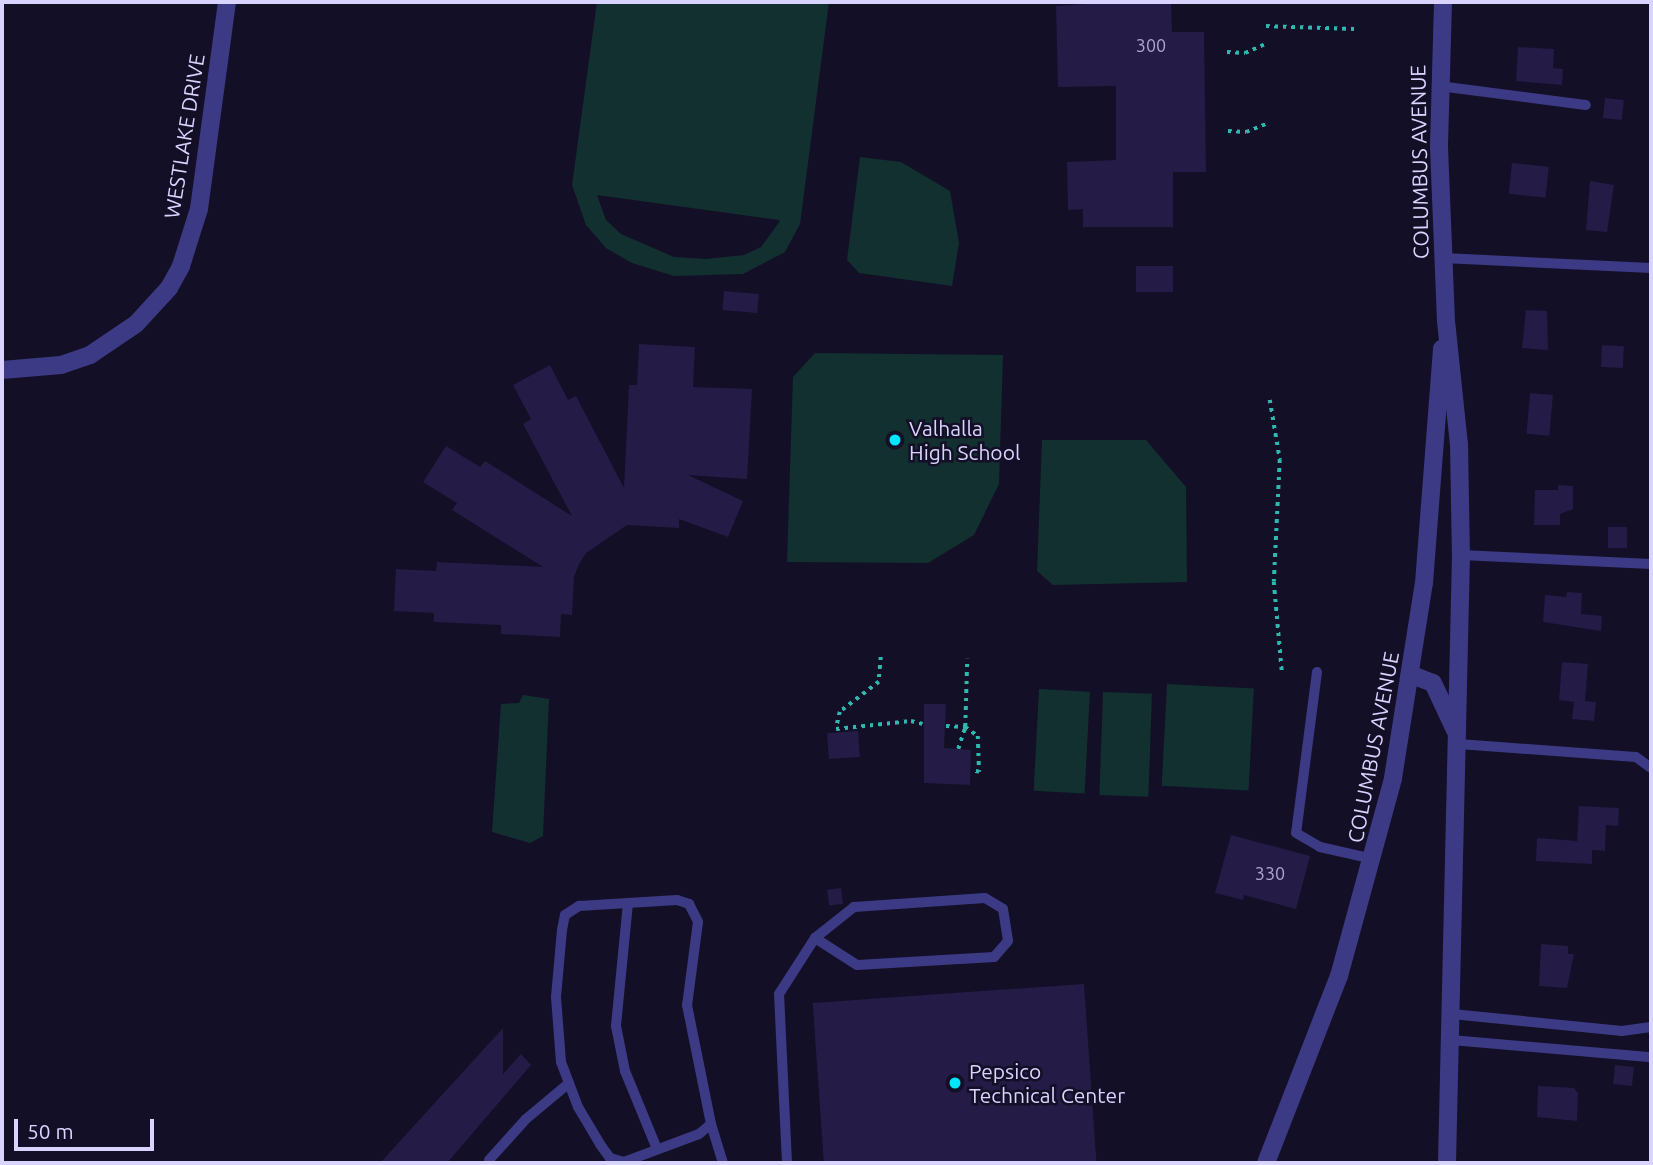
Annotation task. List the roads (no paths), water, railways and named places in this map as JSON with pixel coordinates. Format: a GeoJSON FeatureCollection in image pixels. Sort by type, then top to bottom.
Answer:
{"type":"FeatureCollection","features":[{"type":"Feature","properties":{"kind":"street","name":"WESTLAKE DRIVE"},"geometry":{"type":"LineString","coordinates":[[2,370],[61,365],[90,355],[136,324],[169,288],[181,266],[199,209],[227,2]]}},
{"type":"Feature","properties":{"kind":"street","name":"COLUMBUS AVENUE"},"geometry":{"type":"LineString","coordinates":[[1443,2],[1439,86],[1446,321],[1460,444],[1461,555],[1460,744],[1447,1163]]}},
{"type":"Feature","properties":{"kind":"street","name":"COLUMBUS AVENUE"},"geometry":{"type":"LineString","coordinates":[[1266,1163],[1327,1011],[1374,859],[1412,675],[1428,548],[1446,321]]}},
{"type":"Feature","properties":{"kind":"street"},"geometry":{"type":"LineString","coordinates":[[1412,675],[1433,682],[1460,744]]}},
{"type":"Feature","properties":{"kind":"lane"},"geometry":{"type":"LineString","coordinates":[[1439,86],[1586,105]]}},
{"type":"Feature","properties":{"kind":"lane"},"geometry":{"type":"LineString","coordinates":[[1444,258],[1651,268]]}},
{"type":"Feature","properties":{"kind":"lane"},"geometry":{"type":"LineString","coordinates":[[1461,555],[1651,564]]}},
{"type":"Feature","properties":{"kind":"lane"},"geometry":{"type":"LineString","coordinates":[[1317,672],[1296,833],[1320,847],[1374,859]]}},
{"type":"Feature","properties":{"kind":"lane"},"geometry":{"type":"LineString","coordinates":[[1460,744],[1636,757],[1651,768]]}},
{"type":"Feature","properties":{"kind":"lane"},"geometry":{"type":"LineString","coordinates":[[787,1163],[779,994],[815,938],[854,907],[985,898],[1003,909],[1008,941],[994,957],[857,965],[815,938]]}},
{"type":"Feature","properties":{"kind":"lane"},"geometry":{"type":"LineString","coordinates":[[712,1124],[624,1162],[610,1158],[578,1107],[561,1062],[556,997],[565,915],[579,906],[677,900],[695,911],[687,1005],[723,1163]]}},
{"type":"Feature","properties":{"kind":"lane"},"geometry":{"type":"LineString","coordinates":[[628,903],[616,1026],[625,1071],[657,1149]]}},
{"type":"Feature","properties":{"kind":"lane"},"geometry":{"type":"LineString","coordinates":[[1452,1014],[1622,1031],[1651,1027]]}},
{"type":"Feature","properties":{"kind":"lane"},"geometry":{"type":"LineString","coordinates":[[1451,1040],[1651,1057]]}},
{"type":"Feature","properties":{"kind":"lane"},"geometry":{"type":"LineString","coordinates":[[489,1160],[526,1119],[569,1083]]}},
{"type":"Feature","properties":{"kind":"place","name":"Valhalla High School"},"geometry":{"type":"Point","coordinates":[895,440]}},
{"type":"Feature","properties":{"kind":"place","name":"Pepsico Technical Center"},"geometry":{"type":"Point","coordinates":[955,1083]}}]}
